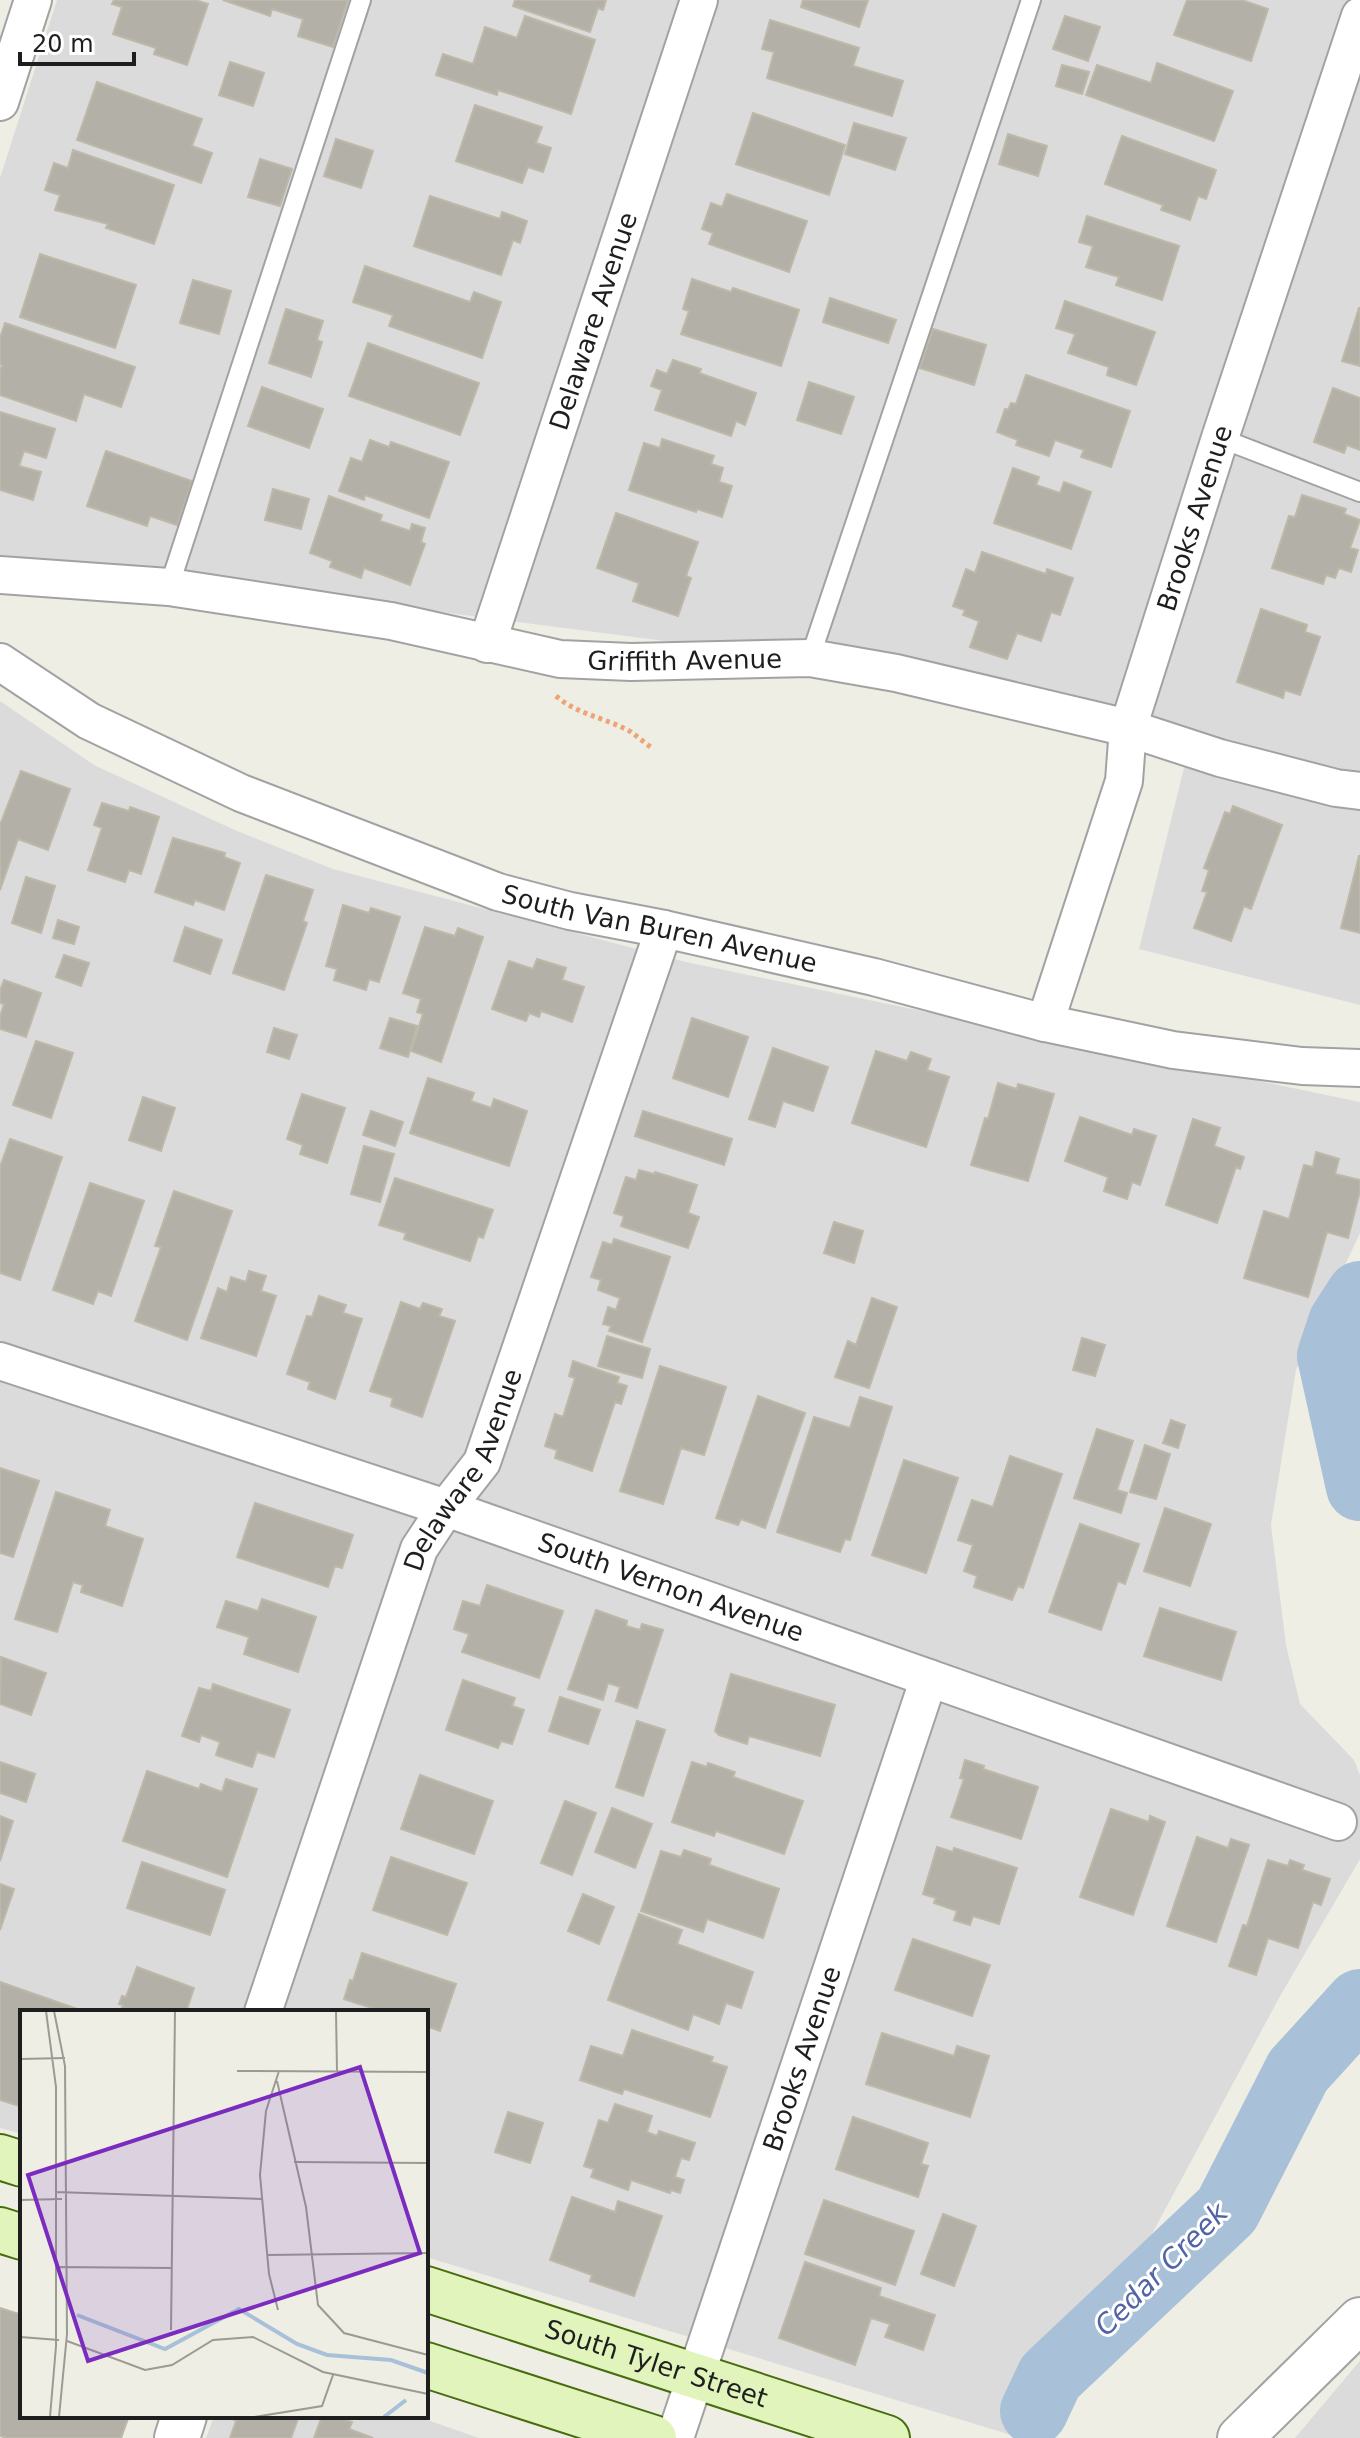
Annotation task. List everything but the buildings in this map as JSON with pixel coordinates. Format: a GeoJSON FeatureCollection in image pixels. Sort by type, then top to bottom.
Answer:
{"type":"FeatureCollection","features":[{"type":"Feature","properties":{"kind":"main road"},"geometry":{"type":"LineString","coordinates":[[0,2157],[20,2163]]}},
{"type":"Feature","properties":{"kind":"main road"},"geometry":{"type":"LineString","coordinates":[[0,2230],[20,2236]]}},
{"type":"Feature","properties":{"kind":"main road","name":"South Tyler Street"},"geometry":{"type":"LineString","coordinates":[[428,2290],[887,2438]]}},
{"type":"Feature","properties":{"kind":"main road"},"geometry":{"type":"LineString","coordinates":[[428,2366],[654,2438]]}},
{"type":"Feature","properties":{"kind":"street"},"geometry":{"type":"LineString","coordinates":[[0,102],[33,0]]}},
{"type":"Feature","properties":{"kind":"street","name":"Delaware Avenue"},"geometry":{"type":"LineString","coordinates":[[487,644],[699,0]]}},
{"type":"Feature","properties":{"kind":"street","name":"Brooks Avenue"},"geometry":{"type":"LineString","coordinates":[[1045,1023],[1124,781],[1128,728],[1360,16]]}},
{"type":"Feature","properties":{"kind":"street","name":"Griffith Avenue"},"geometry":{"type":"LineString","coordinates":[[0,575],[169,587],[391,621],[560,659],[631,662],[810,658],[896,673],[1128,728],[1220,758],[1336,788],[1360,791]]}},
{"type":"Feature","properties":{"kind":"street","name":"South Van Buren Avenue"},"geometry":{"type":"LineString","coordinates":[[0,662],[89,721],[241,793],[498,892],[570,911],[874,977],[1045,1023],[1173,1050],[1302,1066],[1360,1068]]}},
{"type":"Feature","properties":{"kind":"street","name":"Delaware Avenue"},"geometry":{"type":"LineString","coordinates":[[264,2010],[419,1549],[482,1462],[664,929]]}},
{"type":"Feature","properties":{"kind":"street","name":"South Vernon Avenue"},"geometry":{"type":"LineString","coordinates":[[0,1361],[446,1508],[1338,1822]]}},
{"type":"Feature","properties":{"kind":"street","name":"Brooks Avenue"},"geometry":{"type":"LineString","coordinates":[[675,2438],[929,1678]]}},
{"type":"Feature","properties":{"kind":"street"},"geometry":{"type":"LineString","coordinates":[[1240,2438],[1360,2320]]}},
{"type":"Feature","properties":{"kind":"street"},"geometry":{"type":"LineString","coordinates":[[177,2438],[183,2418]]}},
{"type":"Feature","properties":{"kind":"lane"},"geometry":{"type":"LineString","coordinates":[[169,587],[361,0]]}},
{"type":"Feature","properties":{"kind":"lane"},"geometry":{"type":"LineString","coordinates":[[810,658],[1031,0]]}},
{"type":"Feature","properties":{"kind":"lane"},"geometry":{"type":"LineString","coordinates":[[1220,438],[1360,492]]}},
{"type":"Feature","properties":{"kind":"shaded area"},"geometry":{"type":"Polygon","coordinates":[[[57,0],[1360,0],[1360,1005],[1139,949],[1193,732],[1010,696],[665,641],[0,555],[0,178],[57,0]]]}},
{"type":"Feature","properties":{"kind":"shaded area"},"geometry":{"type":"Polygon","coordinates":[[[0,701],[94,765],[237,831],[333,869],[686,962],[1360,1102],[1360,1233],[1296,1370],[1271,1525],[1286,1645],[1300,1704],[1354,1760],[1360,1775],[1360,1859],[1279,1998],[1042,2438],[1021,2438],[428,2258],[428,2010],[20,2010],[20,2133],[0,2128],[0,701]]]}},
{"type":"Feature","properties":{"kind":"shaded area"},"geometry":{"type":"Polygon","coordinates":[[[1360,2361],[1360,2438],[1295,2438],[1358,2363],[1360,2361]]]}},
{"type":"Feature","properties":{"kind":"shaded area"},"geometry":{"type":"Polygon","coordinates":[[[213,2418],[422,2418],[479,2438],[206,2438],[213,2418]]]}},
{"type":"Feature","properties":{"kind":"waterway","name":"Cedar Creek"},"geometry":{"type":"LineString","coordinates":[[1360,1295],[1342,1323],[1331,1356],[1360,1487]]}},
{"type":"Feature","properties":{"kind":"waterway","name":"Cedar Creek"},"geometry":{"type":"LineString","coordinates":[[1034,2411],[1050,2377],[1227,2210],[1298,2071],[1360,2003]]}}]}
